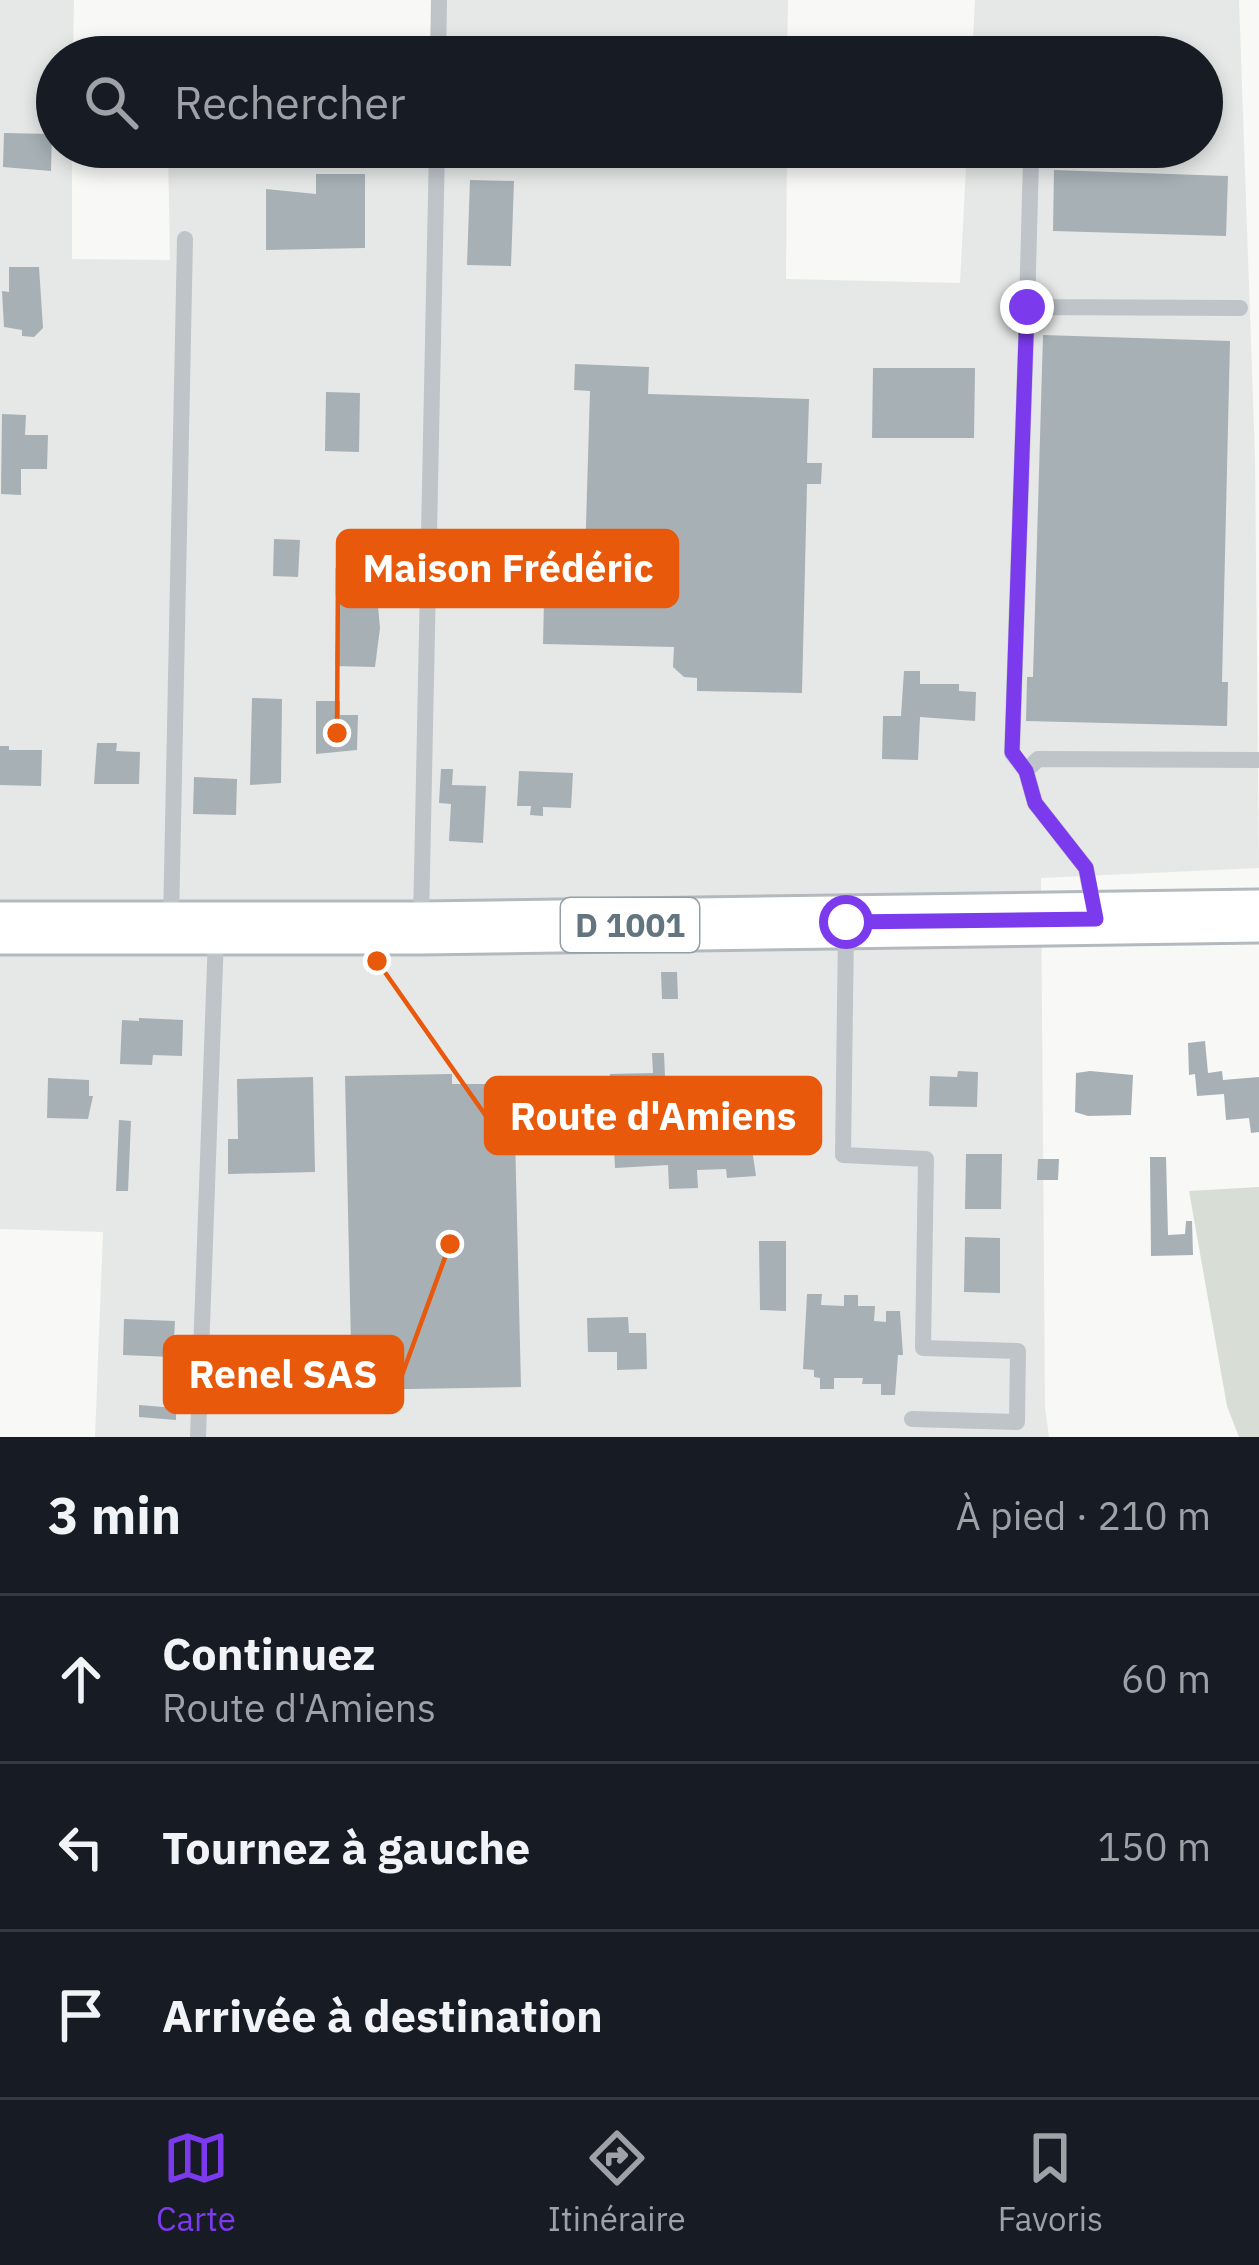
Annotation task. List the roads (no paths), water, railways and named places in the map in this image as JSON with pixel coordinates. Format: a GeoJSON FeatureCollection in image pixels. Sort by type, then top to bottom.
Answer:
{"type":"FeatureCollection","features":[{"type":"Feature","properties":{"kind":"main road","name":"D 1001"},"geometry":{"type":"LineString","coordinates":[[0,928],[421,928],[1259,916]]}},
{"type":"Feature","properties":{"kind":"lane"},"geometry":{"type":"LineString","coordinates":[[438,36],[439,0]]}},
{"type":"Feature","properties":{"kind":"lane"},"geometry":{"type":"LineString","coordinates":[[421,928],[437,168]]}},
{"type":"Feature","properties":{"kind":"lane"},"geometry":{"type":"LineString","coordinates":[[1031,168],[1012,752],[1026,771],[1035,803],[1086,868],[1096,919]]}},
{"type":"Feature","properties":{"kind":"lane"},"geometry":{"type":"LineString","coordinates":[[185,239],[197,1437]]}},
{"type":"Feature","properties":{"kind":"lane"},"geometry":{"type":"LineString","coordinates":[[1027,307],[1240,308]]}},
{"type":"Feature","properties":{"kind":"lane"},"geometry":{"type":"LineString","coordinates":[[1026,771],[1038,759],[1259,760]]}},
{"type":"Feature","properties":{"kind":"lane"},"geometry":{"type":"LineString","coordinates":[[846,922],[843,1155],[926,1159],[923,1348],[1018,1351],[1017,1422],[912,1419]]}},
{"type":"Feature","properties":{"kind":"place","name":"Maison Frédéric"},"geometry":{"type":"Point","coordinates":[337,733]}},
{"type":"Feature","properties":{"kind":"place","name":"Route d'Amiens"},"geometry":{"type":"Point","coordinates":[377,961]}},
{"type":"Feature","properties":{"kind":"place","name":"Renel SAS"},"geometry":{"type":"Point","coordinates":[450,1244]}}]}
